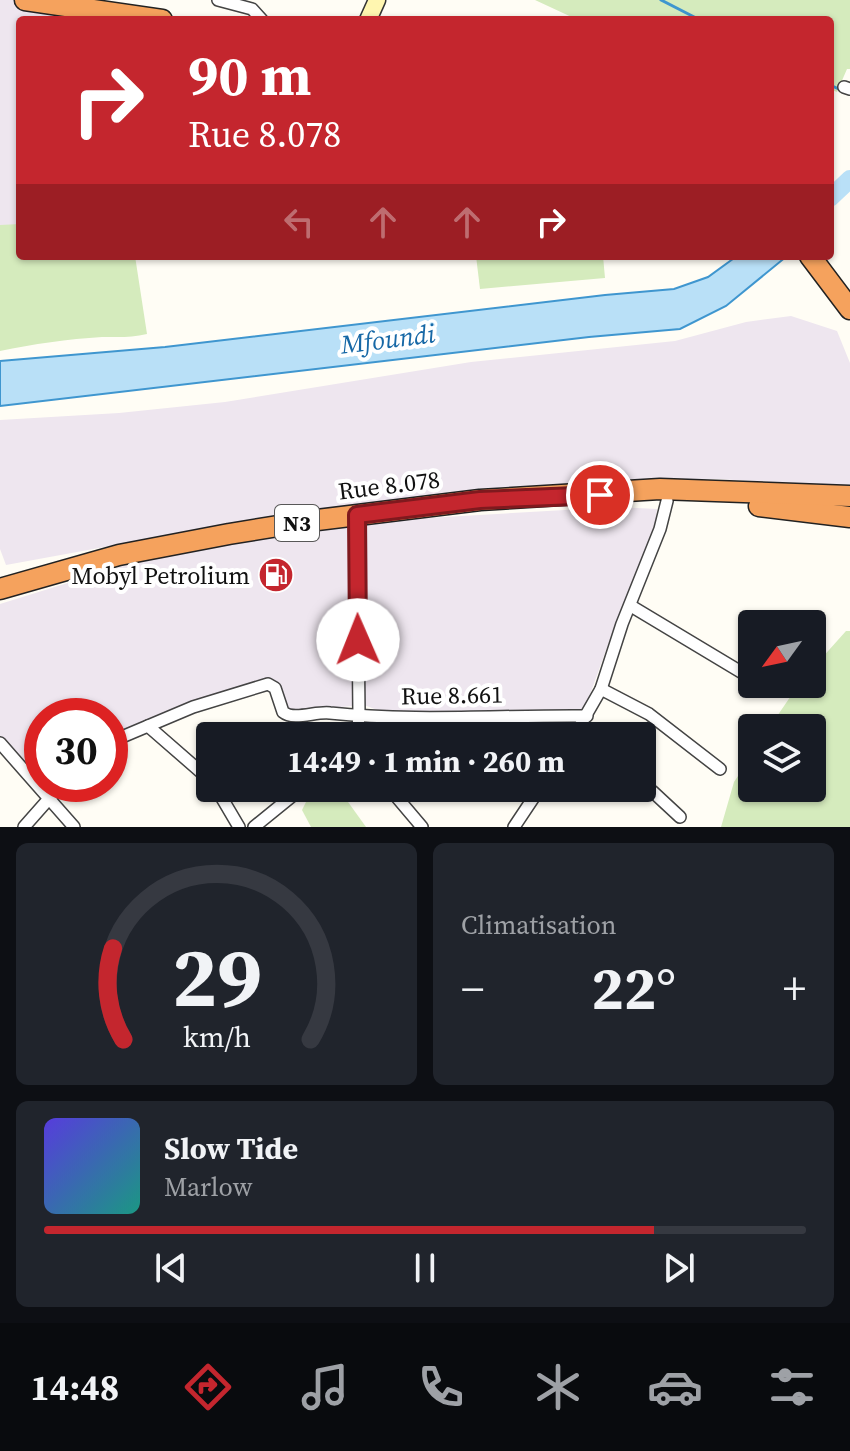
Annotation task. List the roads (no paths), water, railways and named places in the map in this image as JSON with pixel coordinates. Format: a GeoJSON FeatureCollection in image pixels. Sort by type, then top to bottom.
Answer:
{"type":"FeatureCollection","features":[{"type":"Feature","properties":{"kind":"highway"},"geometry":{"type":"LineString","coordinates":[[25,0],[135,16]]}},
{"type":"Feature","properties":{"kind":"highway"},"geometry":{"type":"LineString","coordinates":[[813,260],[850,309]]}},
{"type":"Feature","properties":{"kind":"highway","name":"Rue 8.078"},"geometry":{"type":"LineString","coordinates":[[0,589],[119,555],[229,534],[480,500],[660,489],[850,496]]}},
{"type":"Feature","properties":{"kind":"highway","name":"Rue 8.078"},"geometry":{"type":"LineString","coordinates":[[600,495],[780,507],[850,517]]}},
{"type":"Feature","properties":{"kind":"street"},"geometry":{"type":"LineString","coordinates":[[218,0],[252,9],[258,16]]}},
{"type":"Feature","properties":{"kind":"street"},"geometry":{"type":"LineString","coordinates":[[583,722],[601,689],[622,624],[660,529],[667,501]]}},
{"type":"Feature","properties":{"kind":"street"},"geometry":{"type":"LineString","coordinates":[[357,515],[358,722]]}},
{"type":"Feature","properties":{"kind":"street"},"geometry":{"type":"LineString","coordinates":[[631,606],[738,670]]}},
{"type":"Feature","properties":{"kind":"street","name":"Rue 8.661"},"geometry":{"type":"LineString","coordinates":[[128,734],[193,707],[268,684],[275,688],[286,716],[322,712],[359,716],[587,716]]}},
{"type":"Feature","properties":{"kind":"street"},"geometry":{"type":"LineString","coordinates":[[601,689],[649,714],[720,769]]}},
{"type":"Feature","properties":{"kind":"street"},"geometry":{"type":"LineString","coordinates":[[148,726],[196,768]]}},
{"type":"Feature","properties":{"kind":"street"},"geometry":{"type":"LineString","coordinates":[[0,743],[24,769]]}},
{"type":"Feature","properties":{"kind":"street"},"geometry":{"type":"LineString","coordinates":[[656,795],[680,817]]}},
{"type":"Feature","properties":{"kind":"street"},"geometry":{"type":"LineString","coordinates":[[24,827],[45,802]]}},
{"type":"Feature","properties":{"kind":"street"},"geometry":{"type":"LineString","coordinates":[[53,802],[74,827]]}},
{"type":"Feature","properties":{"kind":"street"},"geometry":{"type":"LineString","coordinates":[[224,802],[239,827]]}},
{"type":"Feature","properties":{"kind":"street"},"geometry":{"type":"LineString","coordinates":[[254,827],[285,802]]}},
{"type":"Feature","properties":{"kind":"street"},"geometry":{"type":"LineString","coordinates":[[401,802],[422,827]]}},
{"type":"Feature","properties":{"kind":"street"},"geometry":{"type":"LineString","coordinates":[[514,827],[531,802]]}},
{"type":"Feature","properties":{"kind":"water"},"geometry":{"type":"Polygon","coordinates":[[[731,260],[782,260],[726,306],[680,329],[0,406],[0,361],[165,347],[674,289],[708,277],[731,260]]]}},
{"type":"Feature","properties":{"kind":"waterway"},"geometry":{"type":"LineString","coordinates":[[661,0],[692,16]]}},
{"type":"Feature","properties":{"kind":"waterway"},"geometry":{"type":"LineString","coordinates":[[834,87],[841,90]]}},
{"type":"Feature","properties":{"kind":"waterway","name":"Mfoundi"},"geometry":{"type":"LineString","coordinates":[[834,194],[850,179]]}},
{"type":"Feature","properties":{"kind":"place","name":"Mobyl Petrolium"},"geometry":{"type":"Point","coordinates":[276,575]}}]}
